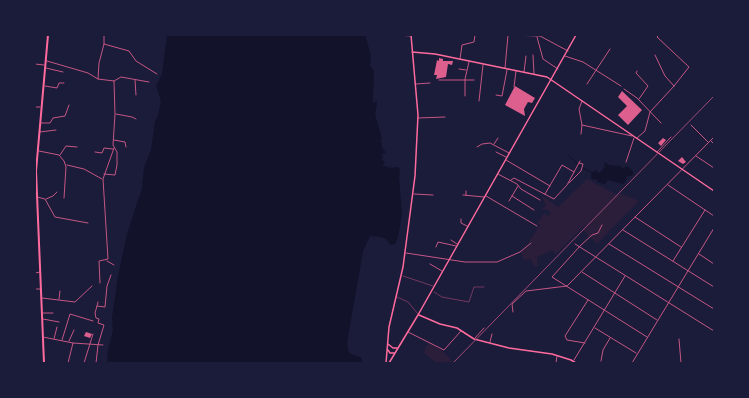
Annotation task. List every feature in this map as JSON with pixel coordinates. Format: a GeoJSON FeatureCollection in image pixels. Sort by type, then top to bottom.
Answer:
{"type":"FeatureCollection","features":[{"type":"Feature","properties":{"kind":"main road"},"geometry":{"type":"LineString","coordinates":[[44,363],[36,196],[36,164],[48,35]]}},
{"type":"Feature","properties":{"kind":"main road"},"geometry":{"type":"LineString","coordinates":[[388,363],[389,327],[406,253],[413,194],[418,118],[411,35]]}},
{"type":"Feature","properties":{"kind":"main road"},"geometry":{"type":"LineString","coordinates":[[388,363],[396,353],[418,315],[552,80],[576,35]]}},
{"type":"Feature","properties":{"kind":"main road"},"geometry":{"type":"LineString","coordinates":[[412,52],[429,53],[460,59],[534,74],[552,80],[714,191]]}},
{"type":"Feature","properties":{"kind":"main road"},"geometry":{"type":"LineString","coordinates":[[418,315],[461,331],[474,339],[512,349],[557,355],[575,362]]}},
{"type":"Feature","properties":{"kind":"main road"},"geometry":{"type":"LineString","coordinates":[[388,344],[393,348],[399,348]]}},
{"type":"Feature","properties":{"kind":"main road"},"geometry":{"type":"LineString","coordinates":[[388,350],[390,354],[396,353]]}},
{"type":"Feature","properties":{"kind":"street"},"geometry":{"type":"LineString","coordinates":[[98,79],[99,63],[104,44],[104,35]]}},
{"type":"Feature","properties":{"kind":"street"},"geometry":{"type":"LineString","coordinates":[[399,35],[411,35]]}},
{"type":"Feature","properties":{"kind":"street"},"geometry":{"type":"LineString","coordinates":[[460,59],[462,45],[474,42],[475,35]]}},
{"type":"Feature","properties":{"kind":"street"},"geometry":{"type":"LineString","coordinates":[[505,68],[508,35],[541,36],[568,51]]}},
{"type":"Feature","properties":{"kind":"street"},"geometry":{"type":"LineString","coordinates":[[637,138],[645,131],[650,112],[674,86],[688,67],[657,37],[659,35]]}},
{"type":"Feature","properties":{"kind":"street"},"geometry":{"type":"LineString","coordinates":[[537,36],[543,59],[558,69]]}},
{"type":"Feature","properties":{"kind":"street"},"geometry":{"type":"LineString","coordinates":[[104,44],[127,50],[136,61],[157,74]]}},
{"type":"Feature","properties":{"kind":"street"},"geometry":{"type":"LineString","coordinates":[[587,84],[610,49]]}},
{"type":"Feature","properties":{"kind":"street"},"geometry":{"type":"LineString","coordinates":[[532,55],[534,74]]}},
{"type":"Feature","properties":{"kind":"street"},"geometry":{"type":"LineString","coordinates":[[655,55],[665,76],[674,86]]}},
{"type":"Feature","properties":{"kind":"street"},"geometry":{"type":"LineString","coordinates":[[524,72],[526,56]]}},
{"type":"Feature","properties":{"kind":"street"},"geometry":{"type":"LineString","coordinates":[[565,56],[583,62],[620,86]]}},
{"type":"Feature","properties":{"kind":"street"},"geometry":{"type":"LineString","coordinates":[[46,61],[88,73],[98,79],[114,81],[121,76],[149,82]]}},
{"type":"Feature","properties":{"kind":"street"},"geometry":{"type":"LineString","coordinates":[[465,96],[465,79],[469,61]]}},
{"type":"Feature","properties":{"kind":"street"},"geometry":{"type":"LineString","coordinates":[[35,64],[63,72]]}},
{"type":"Feature","properties":{"kind":"street"},"geometry":{"type":"LineString","coordinates":[[479,101],[481,76],[484,64]]}},
{"type":"Feature","properties":{"kind":"street"},"geometry":{"type":"LineString","coordinates":[[459,69],[467,70]]}},
{"type":"Feature","properties":{"kind":"street"},"geometry":{"type":"LineString","coordinates":[[496,94],[502,96],[508,69]]}},
{"type":"Feature","properties":{"kind":"street"},"geometry":{"type":"LineString","coordinates":[[514,87],[517,71]]}},
{"type":"Feature","properties":{"kind":"street"},"geometry":{"type":"LineString","coordinates":[[637,71],[636,73],[648,86],[638,100]]}},
{"type":"Feature","properties":{"kind":"street"},"geometry":{"type":"LineString","coordinates":[[135,79],[136,95]]}},
{"type":"Feature","properties":{"kind":"street"},"geometry":{"type":"LineString","coordinates":[[439,80],[474,80]]}},
{"type":"Feature","properties":{"kind":"street"},"geometry":{"type":"LineString","coordinates":[[114,81],[114,148],[103,179],[107,260],[110,264],[114,265]]}},
{"type":"Feature","properties":{"kind":"street"},"geometry":{"type":"LineString","coordinates":[[44,86],[57,88],[59,83],[64,83]]}},
{"type":"Feature","properties":{"kind":"street"},"geometry":{"type":"LineString","coordinates":[[415,84],[430,83]]}},
{"type":"Feature","properties":{"kind":"street"},"geometry":{"type":"LineString","coordinates":[[624,88],[661,122]]}},
{"type":"Feature","properties":{"kind":"street"},"geometry":{"type":"LineString","coordinates":[[582,100],[579,109],[582,134]]}},
{"type":"Feature","properties":{"kind":"street"},"geometry":{"type":"LineString","coordinates":[[41,122],[50,123],[52,118],[65,116],[70,105]]}},
{"type":"Feature","properties":{"kind":"street"},"geometry":{"type":"LineString","coordinates":[[35,107],[42,107]]}},
{"type":"Feature","properties":{"kind":"street"},"geometry":{"type":"LineString","coordinates":[[115,114],[132,116],[136,120]]}},
{"type":"Feature","properties":{"kind":"street"},"geometry":{"type":"LineString","coordinates":[[418,118],[445,117]]}},
{"type":"Feature","properties":{"kind":"street"},"geometry":{"type":"LineString","coordinates":[[582,125],[634,137],[626,162]]}},
{"type":"Feature","properties":{"kind":"street"},"geometry":{"type":"LineString","coordinates":[[691,125],[708,143]]}},
{"type":"Feature","properties":{"kind":"street"},"geometry":{"type":"LineString","coordinates":[[40,132],[56,130]]}},
{"type":"Feature","properties":{"kind":"street"},"geometry":{"type":"LineString","coordinates":[[656,152],[671,137]]}},
{"type":"Feature","properties":{"kind":"street"},"geometry":{"type":"LineString","coordinates":[[513,312],[512,304],[526,291],[567,286],[714,137]]}},
{"type":"Feature","properties":{"kind":"street"},"geometry":{"type":"LineString","coordinates":[[494,145],[498,138]]}},
{"type":"Feature","properties":{"kind":"street"},"geometry":{"type":"LineString","coordinates":[[114,140],[125,142],[126,147]]}},
{"type":"Feature","properties":{"kind":"street"},"geometry":{"type":"LineString","coordinates":[[710,141],[714,144]]}},
{"type":"Feature","properties":{"kind":"street"},"geometry":{"type":"LineString","coordinates":[[477,147],[485,143],[494,145],[510,153]]}},
{"type":"Feature","properties":{"kind":"street"},"geometry":{"type":"LineString","coordinates":[[60,156],[66,146],[77,147]]}},
{"type":"Feature","properties":{"kind":"street"},"geometry":{"type":"LineString","coordinates":[[95,152],[102,153],[104,148],[114,148]]}},
{"type":"Feature","properties":{"kind":"street"},"geometry":{"type":"LineString","coordinates":[[104,174],[114,176],[116,173],[117,152],[114,148]]}},
{"type":"Feature","properties":{"kind":"street"},"geometry":{"type":"LineString","coordinates":[[38,150],[60,156],[66,165],[64,198]]}},
{"type":"Feature","properties":{"kind":"street"},"geometry":{"type":"LineString","coordinates":[[496,152],[550,186]]}},
{"type":"Feature","properties":{"kind":"street"},"geometry":{"type":"LineString","coordinates":[[696,156],[714,168]]}},
{"type":"Feature","properties":{"kind":"street"},"geometry":{"type":"LineString","coordinates":[[511,180],[514,178],[519,180],[554,199],[581,171],[583,164],[579,162],[567,185]]}},
{"type":"Feature","properties":{"kind":"street"},"geometry":{"type":"LineString","coordinates":[[66,165],[84,169],[103,179]]}},
{"type":"Feature","properties":{"kind":"street"},"geometry":{"type":"LineString","coordinates":[[545,195],[562,165],[574,172]]}},
{"type":"Feature","properties":{"kind":"street"},"geometry":{"type":"LineString","coordinates":[[498,174],[518,184],[521,189],[540,200]]}},
{"type":"Feature","properties":{"kind":"street"},"geometry":{"type":"LineString","coordinates":[[509,201],[519,180]]}},
{"type":"Feature","properties":{"kind":"street"},"geometry":{"type":"LineString","coordinates":[[667,185],[714,216]]}},
{"type":"Feature","properties":{"kind":"street"},"geometry":{"type":"LineString","coordinates":[[466,191],[464,195],[485,196],[538,226]]}},
{"type":"Feature","properties":{"kind":"street"},"geometry":{"type":"LineString","coordinates":[[36,196],[45,199],[54,196],[57,192]]}},
{"type":"Feature","properties":{"kind":"street"},"geometry":{"type":"LineString","coordinates":[[413,194],[433,196]]}},
{"type":"Feature","properties":{"kind":"street"},"geometry":{"type":"LineString","coordinates":[[512,196],[534,210]]}},
{"type":"Feature","properties":{"kind":"street"},"geometry":{"type":"LineString","coordinates":[[45,199],[55,217],[88,223]]}},
{"type":"Feature","properties":{"kind":"street"},"geometry":{"type":"LineString","coordinates":[[672,261],[705,210]]}},
{"type":"Feature","properties":{"kind":"street"},"geometry":{"type":"LineString","coordinates":[[635,217],[681,247]]}},
{"type":"Feature","properties":{"kind":"street"},"geometry":{"type":"LineString","coordinates":[[461,219],[461,223],[468,227]]}},
{"type":"Feature","properties":{"kind":"street"},"geometry":{"type":"LineString","coordinates":[[602,225],[598,233],[592,235],[580,246],[552,276],[554,279],[647,337]]}},
{"type":"Feature","properties":{"kind":"street"},"geometry":{"type":"LineString","coordinates":[[632,363],[714,228]]}},
{"type":"Feature","properties":{"kind":"street"},"geometry":{"type":"LineString","coordinates":[[623,230],[714,288]]}},
{"type":"Feature","properties":{"kind":"street"},"geometry":{"type":"LineString","coordinates":[[451,240],[458,244]]}},
{"type":"Feature","properties":{"kind":"street"},"geometry":{"type":"LineString","coordinates":[[436,247],[438,242],[456,247]]}},
{"type":"Feature","properties":{"kind":"street"},"geometry":{"type":"LineString","coordinates":[[406,253],[473,262],[498,262],[520,252],[531,243]]}},
{"type":"Feature","properties":{"kind":"street"},"geometry":{"type":"LineString","coordinates":[[576,244],[714,331]]}},
{"type":"Feature","properties":{"kind":"street"},"geometry":{"type":"LineString","coordinates":[[609,244],[714,309]]}},
{"type":"Feature","properties":{"kind":"street"},"geometry":{"type":"LineString","coordinates":[[698,254],[714,264]]}},
{"type":"Feature","properties":{"kind":"street"},"geometry":{"type":"LineString","coordinates":[[100,282],[99,261],[107,260]]}},
{"type":"Feature","properties":{"kind":"street"},"geometry":{"type":"LineString","coordinates":[[430,264],[442,272]]}},
{"type":"Feature","properties":{"kind":"street"},"geometry":{"type":"LineString","coordinates":[[35,273],[40,272]]}},
{"type":"Feature","properties":{"kind":"street"},"geometry":{"type":"LineString","coordinates":[[581,272],[658,320]]}},
{"type":"Feature","properties":{"kind":"street"},"geometry":{"type":"LineString","coordinates":[[105,307],[107,286],[111,275]]}},
{"type":"Feature","properties":{"kind":"street"},"geometry":{"type":"LineString","coordinates":[[575,362],[625,275]]}},
{"type":"Feature","properties":{"kind":"street"},"geometry":{"type":"LineString","coordinates":[[41,298],[76,302],[92,286]]}},
{"type":"Feature","properties":{"kind":"street"},"geometry":{"type":"LineString","coordinates":[[35,289],[41,288]]}},
{"type":"Feature","properties":{"kind":"street"},"geometry":{"type":"LineString","coordinates":[[58,300],[60,291]]}},
{"type":"Feature","properties":{"kind":"street"},"geometry":{"type":"LineString","coordinates":[[585,343],[567,340],[565,336],[588,299]]}},
{"type":"Feature","properties":{"kind":"street"},"geometry":{"type":"LineString","coordinates":[[96,363],[98,345],[104,325],[98,323],[99,320],[96,318],[95,313],[98,302]]}},
{"type":"Feature","properties":{"kind":"street"},"geometry":{"type":"LineString","coordinates":[[97,306],[108,307]]}},
{"type":"Feature","properties":{"kind":"street"},"geometry":{"type":"LineString","coordinates":[[42,313],[53,313]]}},
{"type":"Feature","properties":{"kind":"street"},"geometry":{"type":"LineString","coordinates":[[62,341],[70,314],[93,321]]}},
{"type":"Feature","properties":{"kind":"street"},"geometry":{"type":"LineString","coordinates":[[42,319],[59,322]]}},
{"type":"Feature","properties":{"kind":"street"},"geometry":{"type":"LineString","coordinates":[[594,327],[637,354]]}},
{"type":"Feature","properties":{"kind":"street"},"geometry":{"type":"LineString","coordinates":[[54,339],[57,328]]}},
{"type":"Feature","properties":{"kind":"street"},"geometry":{"type":"LineString","coordinates":[[474,339],[484,328]]}},
{"type":"Feature","properties":{"kind":"street"},"geometry":{"type":"LineString","coordinates":[[69,342],[74,330]]}},
{"type":"Feature","properties":{"kind":"street"},"geometry":{"type":"LineString","coordinates":[[408,332],[444,350],[461,331]]}},
{"type":"Feature","properties":{"kind":"street"},"geometry":{"type":"LineString","coordinates":[[84,363],[93,334]]}},
{"type":"Feature","properties":{"kind":"street"},"geometry":{"type":"LineString","coordinates":[[490,343],[492,334]]}},
{"type":"Feature","properties":{"kind":"street"},"geometry":{"type":"LineString","coordinates":[[43,337],[73,343],[103,345]]}},
{"type":"Feature","properties":{"kind":"street"},"geometry":{"type":"LineString","coordinates":[[601,361],[603,350],[610,338]]}},
{"type":"Feature","properties":{"kind":"street"},"geometry":{"type":"LineString","coordinates":[[679,339],[681,363]]}},
{"type":"Feature","properties":{"kind":"street"},"geometry":{"type":"LineString","coordinates":[[68,363],[73,343]]}},
{"type":"Feature","properties":{"kind":"street"},"geometry":{"type":"LineString","coordinates":[[556,363],[557,355]]}},
{"type":"Feature","properties":{"kind":"lane"},"geometry":{"type":"LineString","coordinates":[[401,276],[434,287]]}},
{"type":"Feature","properties":{"kind":"lane"},"geometry":{"type":"LineString","coordinates":[[432,290],[442,297],[469,302],[474,287],[484,287]]}},
{"type":"Feature","properties":{"kind":"lane"},"geometry":{"type":"LineString","coordinates":[[395,297],[408,302],[418,315]]}},
{"type":"Feature","properties":{"kind":"shaded area"},"geometry":{"type":"Polygon","coordinates":[[[167,35],[365,35],[371,56],[370,65],[374,72],[373,103],[377,101],[375,115],[382,138],[380,142],[382,143],[382,147],[386,153],[381,154],[383,156],[382,160],[385,162],[382,165],[391,168],[398,167],[400,169],[399,177],[402,214],[398,237],[395,244],[391,245],[386,239],[370,236],[363,251],[347,343],[349,353],[362,358],[362,363],[107,363],[108,350],[113,330],[112,318],[118,276],[127,234],[142,188],[144,167],[151,150],[155,121],[161,101],[156,86],[162,74],[167,35]]]}},
{"type":"Feature","properties":{"kind":"shaded area"},"geometry":{"type":"Polygon","coordinates":[[[605,162],[609,165],[620,166],[623,169],[627,166],[633,171],[633,175],[625,177],[627,179],[623,184],[608,180],[605,184],[599,183],[596,179],[593,180],[591,178],[591,174],[595,170],[600,173],[605,167],[605,162]]]}},
{"type":"Feature","properties":{"kind":"shaded area"},"geometry":{"type":"Polygon","coordinates":[[[587,179],[617,195],[619,193],[639,201],[597,244],[583,230],[586,226],[585,225],[556,254],[552,250],[537,257],[538,266],[534,266],[531,259],[524,260],[521,252],[532,243],[529,241],[540,225],[537,223],[544,213],[548,216],[551,213],[546,209],[541,211],[546,205],[542,197],[543,196],[558,207],[587,179]]]}},
{"type":"Feature","properties":{"kind":"shaded area"},"geometry":{"type":"Polygon","coordinates":[[[429,343],[443,351],[453,362],[436,363],[423,352],[429,343]]]}},
{"type":"Feature","properties":{"kind":"building"},"geometry":{"type":"Polygon","coordinates":[[[439,58],[443,59],[443,61],[453,61],[452,65],[448,64],[446,77],[436,79],[437,75],[434,75],[437,60],[439,61],[439,58]]]}},
{"type":"Feature","properties":{"kind":"building"},"geometry":{"type":"Polygon","coordinates":[[[515,86],[535,98],[532,103],[528,102],[524,109],[525,116],[505,105],[515,86]]]}},
{"type":"Feature","properties":{"kind":"building"},"geometry":{"type":"Polygon","coordinates":[[[622,91],[642,110],[628,125],[618,115],[627,106],[618,97],[622,91]]]}},
{"type":"Feature","properties":{"kind":"building"},"geometry":{"type":"Polygon","coordinates":[[[663,138],[666,140],[661,146],[658,143],[663,138]]]}},
{"type":"Feature","properties":{"kind":"building"},"geometry":{"type":"Polygon","coordinates":[[[682,157],[686,162],[683,164],[678,161],[682,157]]]}},
{"type":"Feature","properties":{"kind":"building"},"geometry":{"type":"Polygon","coordinates":[[[86,332],[92,334],[90,338],[84,336],[86,332]]]}},
{"type":"Feature","properties":{"kind":"waterway"},"geometry":{"type":"LineString","coordinates":[[568,155],[581,167],[593,173]]}},
{"type":"Feature","properties":{"kind":"railway"},"geometry":{"type":"LineString","coordinates":[[453,363],[714,96]]}}]}
